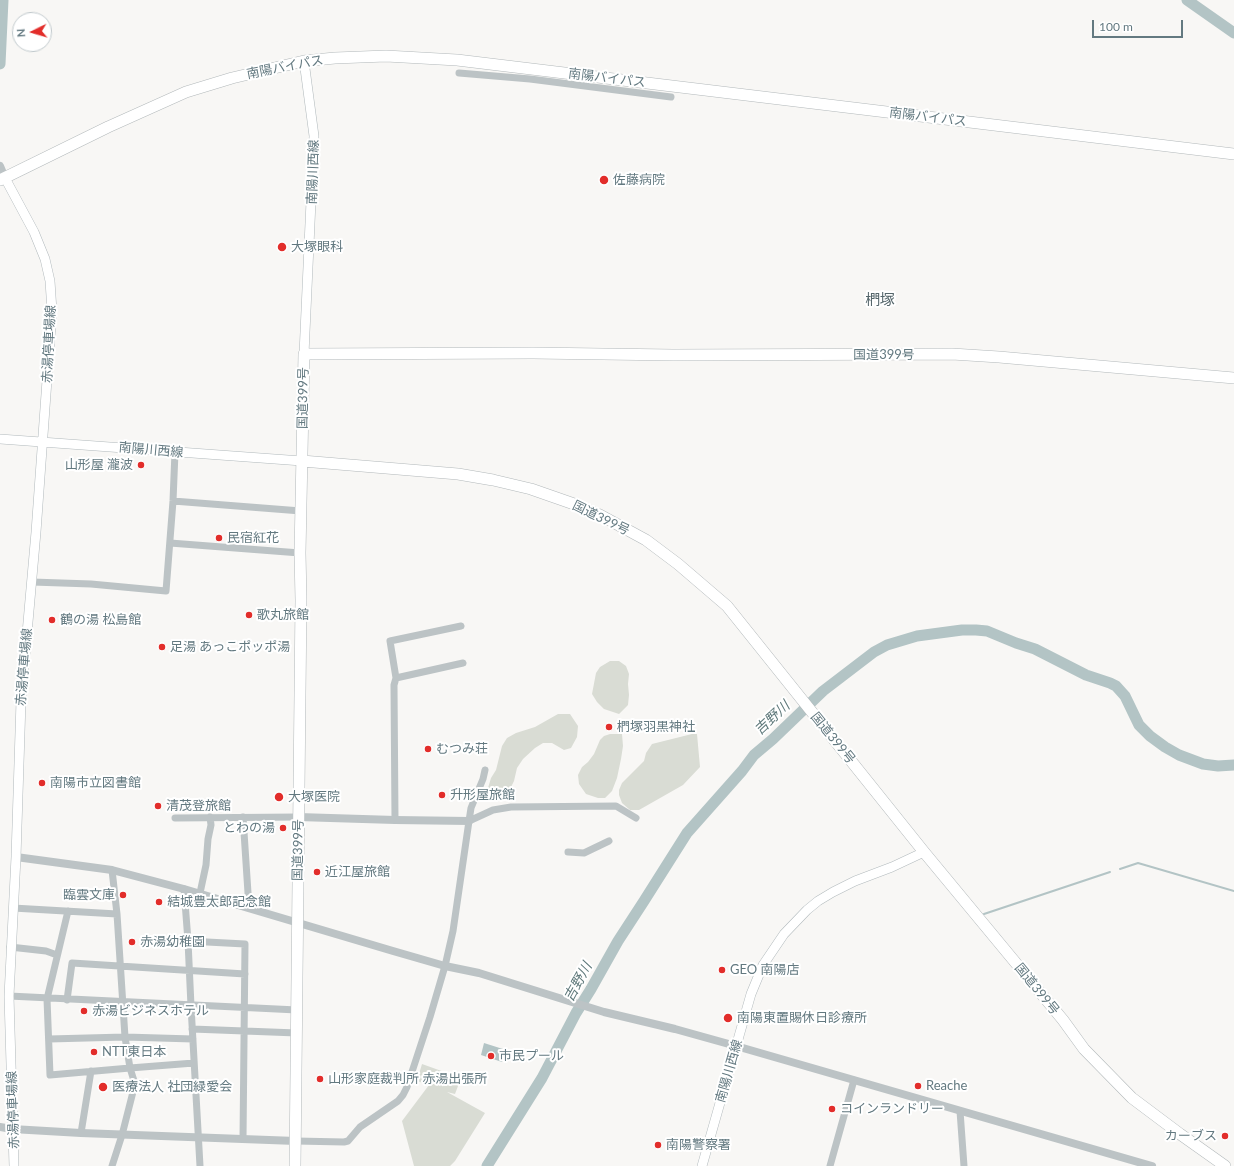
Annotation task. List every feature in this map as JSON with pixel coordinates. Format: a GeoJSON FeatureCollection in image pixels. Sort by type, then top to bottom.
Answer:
{"type":"FeatureCollection","features":[{"type":"Feature","properties":{"kind":"highway","name":"南陽バイパス"},"geometry":{"type":"LineString","coordinates":[[3,179],[108,127],[186,92],[232,78],[304,62],[335,58],[386,56],[458,60],[1234,154]]}},
{"type":"Feature","properties":{"kind":"highway","name":"国道399号"},"geometry":{"type":"LineString","coordinates":[[295,1166],[301,600],[300,553],[304,354],[952,354],[1234,378]]}},
{"type":"Feature","properties":{"kind":"highway","name":"国道399号"},"geometry":{"type":"LineString","coordinates":[[302,461],[458,474],[493,480],[532,489],[574,504],[600,515],[646,540],[712,592],[727,606],[924,852],[1096,1062],[1132,1098],[1225,1166]]}},
{"type":"Feature","properties":{"kind":"main road","name":"南陽川西線"},"geometry":{"type":"LineString","coordinates":[[304,62],[314,136],[304,354]]}},
{"type":"Feature","properties":{"kind":"main road","name":"赤湯停車場線"},"geometry":{"type":"LineString","coordinates":[[3,179],[34,232],[45,259],[50,281],[52,300],[52,322],[43,442],[21,701],[16,857],[10,947],[4,998],[14,1166]]}},
{"type":"Feature","properties":{"kind":"main road","name":"南陽川西線"},"geometry":{"type":"LineString","coordinates":[[0,439],[302,461]]}},
{"type":"Feature","properties":{"kind":"main road","name":"南陽川西線"},"geometry":{"type":"LineString","coordinates":[[702,1166],[751,994],[756,979],[772,950],[796,920],[818,900],[855,881],[892,867],[924,852]]}},
{"type":"Feature","properties":{"kind":"street"},"geometry":{"type":"LineString","coordinates":[[459,73],[530,79],[671,97]]}},
{"type":"Feature","properties":{"kind":"street"},"geometry":{"type":"LineString","coordinates":[[0,166],[3,179]]}},
{"type":"Feature","properties":{"kind":"street"},"geometry":{"type":"LineString","coordinates":[[32,582],[91,584],[166,590],[174,501],[175,452]]}},
{"type":"Feature","properties":{"kind":"street"},"geometry":{"type":"LineString","coordinates":[[174,501],[301,511]]}},
{"type":"Feature","properties":{"kind":"street"},"geometry":{"type":"LineString","coordinates":[[170,542],[300,553]]}},
{"type":"Feature","properties":{"kind":"street"},"geometry":{"type":"LineString","coordinates":[[395,820],[394,685],[396,678],[390,641],[461,626]]}},
{"type":"Feature","properties":{"kind":"street"},"geometry":{"type":"LineString","coordinates":[[396,678],[463,663]]}},
{"type":"Feature","properties":{"kind":"street"},"geometry":{"type":"LineString","coordinates":[[0,1127],[12,1129],[122,1135],[296,1141],[348,1141],[360,1127],[398,1101],[408,1087],[445,966],[453,931],[471,808],[483,780],[485,770]]}},
{"type":"Feature","properties":{"kind":"street"},"geometry":{"type":"LineString","coordinates":[[175,818],[298,816],[469,821],[493,810],[511,807],[616,806],[636,818]]}},
{"type":"Feature","properties":{"kind":"street"},"geometry":{"type":"LineString","coordinates":[[200,893],[206,865],[208,839],[211,825],[210,817]]}},
{"type":"Feature","properties":{"kind":"street"},"geometry":{"type":"LineString","coordinates":[[243,817],[249,908]]}},
{"type":"Feature","properties":{"kind":"street"},"geometry":{"type":"LineString","coordinates":[[568,852],[584,853],[609,841]]}},
{"type":"Feature","properties":{"kind":"street"},"geometry":{"type":"LineString","coordinates":[[16,857],[112,870],[200,893],[445,966],[479,973],[604,1012],[675,1029],[736,1046],[1152,1166]]}},
{"type":"Feature","properties":{"kind":"street"},"geometry":{"type":"LineString","coordinates":[[112,870],[117,914],[125,1037],[130,1068],[135,1084],[122,1135],[112,1166]]}},
{"type":"Feature","properties":{"kind":"street"},"geometry":{"type":"LineString","coordinates":[[184,889],[200,1166]]}},
{"type":"Feature","properties":{"kind":"street"},"geometry":{"type":"LineString","coordinates":[[13,908],[117,914]]}},
{"type":"Feature","properties":{"kind":"street"},"geometry":{"type":"LineString","coordinates":[[68,911],[47,999],[50,1075],[194,1063]]}},
{"type":"Feature","properties":{"kind":"street"},"geometry":{"type":"LineString","coordinates":[[188,941],[245,944],[243,1139]]}},
{"type":"Feature","properties":{"kind":"street"},"geometry":{"type":"LineString","coordinates":[[10,947],[46,951],[57,954]]}},
{"type":"Feature","properties":{"kind":"street"},"geometry":{"type":"LineString","coordinates":[[68,1000],[72,963],[245,974]]}},
{"type":"Feature","properties":{"kind":"street"},"geometry":{"type":"LineString","coordinates":[[4,998],[297,1010]]}},
{"type":"Feature","properties":{"kind":"street"},"geometry":{"type":"LineString","coordinates":[[192,1029],[297,1033]]}},
{"type":"Feature","properties":{"kind":"street"},"geometry":{"type":"LineString","coordinates":[[49,1039],[125,1037],[193,1039]]}},
{"type":"Feature","properties":{"kind":"street"},"geometry":{"type":"LineString","coordinates":[[81,1133],[91,1071]]}},
{"type":"Feature","properties":{"kind":"street"},"geometry":{"type":"LineString","coordinates":[[830,1166],[854,1080]]}},
{"type":"Feature","properties":{"kind":"street"},"geometry":{"type":"LineString","coordinates":[[960,1111],[964,1166]]}},
{"type":"Feature","properties":{"kind":"shaded area"},"geometry":{"type":"Polygon","coordinates":[[[610,661],[619,661],[626,666],[629,674],[628,705],[619,714],[604,709],[592,694],[596,673],[600,667],[610,661]]]}},
{"type":"Feature","properties":{"kind":"shaded area"},"geometry":{"type":"Polygon","coordinates":[[[558,714],[570,714],[578,726],[577,737],[571,748],[564,750],[552,743],[543,743],[523,759],[517,768],[511,787],[504,794],[493,795],[488,788],[491,778],[496,770],[502,746],[507,738],[516,733],[535,727],[558,714]]]}},
{"type":"Feature","properties":{"kind":"shaded area"},"geometry":{"type":"Polygon","coordinates":[[[610,734],[622,734],[623,746],[621,759],[617,778],[612,791],[605,798],[598,798],[586,794],[579,784],[578,775],[582,767],[594,754],[600,740],[604,736],[610,734]]]}},
{"type":"Feature","properties":{"kind":"shaded area"},"geometry":{"type":"Polygon","coordinates":[[[697,734],[700,767],[683,785],[639,810],[630,810],[622,803],[619,790],[622,783],[644,761],[646,753],[652,744],[697,734]]]}},
{"type":"Feature","properties":{"kind":"shaded area"},"geometry":{"type":"Polygon","coordinates":[[[484,1043],[506,1050],[502,1062],[481,1055],[484,1043]]]}},
{"type":"Feature","properties":{"kind":"shaded area"},"geometry":{"type":"Polygon","coordinates":[[[422,1064],[461,1078],[455,1094],[447,1092],[485,1113],[455,1161],[450,1166],[414,1166],[402,1121],[429,1085],[417,1081],[422,1064]]]}},
{"type":"Feature","properties":{"kind":"waterway"},"geometry":{"type":"LineString","coordinates":[[0,64],[3,0]]}},
{"type":"Feature","properties":{"kind":"waterway"},"geometry":{"type":"LineString","coordinates":[[1187,0],[1234,33]]}},
{"type":"Feature","properties":{"kind":"waterway","name":"吉野川"},"geometry":{"type":"LineString","coordinates":[[487,1166],[542,1078],[576,1013],[618,941],[687,833],[742,771],[754,755],[823,691],[874,652],[887,645],[917,636],[962,630],[987,631],[1035,649],[1086,675],[1116,686],[1125,696],[1139,725],[1150,736],[1179,755],[1203,764],[1218,766],[1234,765]]}},
{"type":"Feature","properties":{"kind":"waterway"},"geometry":{"type":"LineString","coordinates":[[1120,869],[1138,863],[1234,891]]}},
{"type":"Feature","properties":{"kind":"waterway"},"geometry":{"type":"LineString","coordinates":[[984,914],[1110,872]]}},
{"type":"Feature","properties":{"kind":"place","name":"佐藤病院"},"geometry":{"type":"Point","coordinates":[604,180]}},
{"type":"Feature","properties":{"kind":"place","name":"大塚眼科"},"geometry":{"type":"Point","coordinates":[282,247]}},
{"type":"Feature","properties":{"kind":"place","name":"山形屋 瀧波"},"geometry":{"type":"Point","coordinates":[141,465]}},
{"type":"Feature","properties":{"kind":"place","name":"民宿紅花"},"geometry":{"type":"Point","coordinates":[219,538]}},
{"type":"Feature","properties":{"kind":"place","name":"歌丸旅館"},"geometry":{"type":"Point","coordinates":[249,615]}},
{"type":"Feature","properties":{"kind":"place","name":"鶴の湯 松島館"},"geometry":{"type":"Point","coordinates":[52,620]}},
{"type":"Feature","properties":{"kind":"place","name":"足湯 あっこポッポ湯"},"geometry":{"type":"Point","coordinates":[162,647]}},
{"type":"Feature","properties":{"kind":"place","name":"椚塚羽黒神社"},"geometry":{"type":"Point","coordinates":[609,727]}},
{"type":"Feature","properties":{"kind":"place","name":"むつみ荘"},"geometry":{"type":"Point","coordinates":[428,749]}},
{"type":"Feature","properties":{"kind":"place","name":"南陽市立図書館"},"geometry":{"type":"Point","coordinates":[42,783]}},
{"type":"Feature","properties":{"kind":"place","name":"升形屋旅館"},"geometry":{"type":"Point","coordinates":[442,795]}},
{"type":"Feature","properties":{"kind":"place","name":"大塚医院"},"geometry":{"type":"Point","coordinates":[279,797]}},
{"type":"Feature","properties":{"kind":"place","name":"清茂登旅館"},"geometry":{"type":"Point","coordinates":[158,806]}},
{"type":"Feature","properties":{"kind":"place","name":"とわの湯"},"geometry":{"type":"Point","coordinates":[283,828]}},
{"type":"Feature","properties":{"kind":"place","name":"近江屋旅館"},"geometry":{"type":"Point","coordinates":[317,872]}},
{"type":"Feature","properties":{"kind":"place","name":"臨雲文庫"},"geometry":{"type":"Point","coordinates":[123,895]}},
{"type":"Feature","properties":{"kind":"place","name":"結城豊太郎記念館"},"geometry":{"type":"Point","coordinates":[159,902]}},
{"type":"Feature","properties":{"kind":"place","name":"赤湯幼稚園"},"geometry":{"type":"Point","coordinates":[132,942]}},
{"type":"Feature","properties":{"kind":"place","name":"GEO 南陽店"},"geometry":{"type":"Point","coordinates":[722,970]}},
{"type":"Feature","properties":{"kind":"place","name":"赤湯ビジネスホテル"},"geometry":{"type":"Point","coordinates":[84,1011]}},
{"type":"Feature","properties":{"kind":"place","name":"南陽東置賜休日診療所"},"geometry":{"type":"Point","coordinates":[728,1018]}},
{"type":"Feature","properties":{"kind":"place","name":"NTT東日本"},"geometry":{"type":"Point","coordinates":[94,1052]}},
{"type":"Feature","properties":{"kind":"place","name":"市民プール"},"geometry":{"type":"Point","coordinates":[491,1056]}},
{"type":"Feature","properties":{"kind":"place","name":"山形家庭裁判所 赤湯出張所"},"geometry":{"type":"Point","coordinates":[320,1079]}},
{"type":"Feature","properties":{"kind":"place","name":"Reache"},"geometry":{"type":"Point","coordinates":[918,1086]}},
{"type":"Feature","properties":{"kind":"place","name":"医療法人 社団緑愛会"},"geometry":{"type":"Point","coordinates":[103,1087]}},
{"type":"Feature","properties":{"kind":"place","name":"コインランドリー"},"geometry":{"type":"Point","coordinates":[832,1109]}},
{"type":"Feature","properties":{"kind":"place","name":"カーブス"},"geometry":{"type":"Point","coordinates":[1225,1136]}},
{"type":"Feature","properties":{"kind":"place","name":"南陽警察署"},"geometry":{"type":"Point","coordinates":[658,1145]}},
{"type":"Feature","properties":{"kind":"district","name":"椚塚"},"geometry":{"type":"Point","coordinates":[880,300]}}]}
